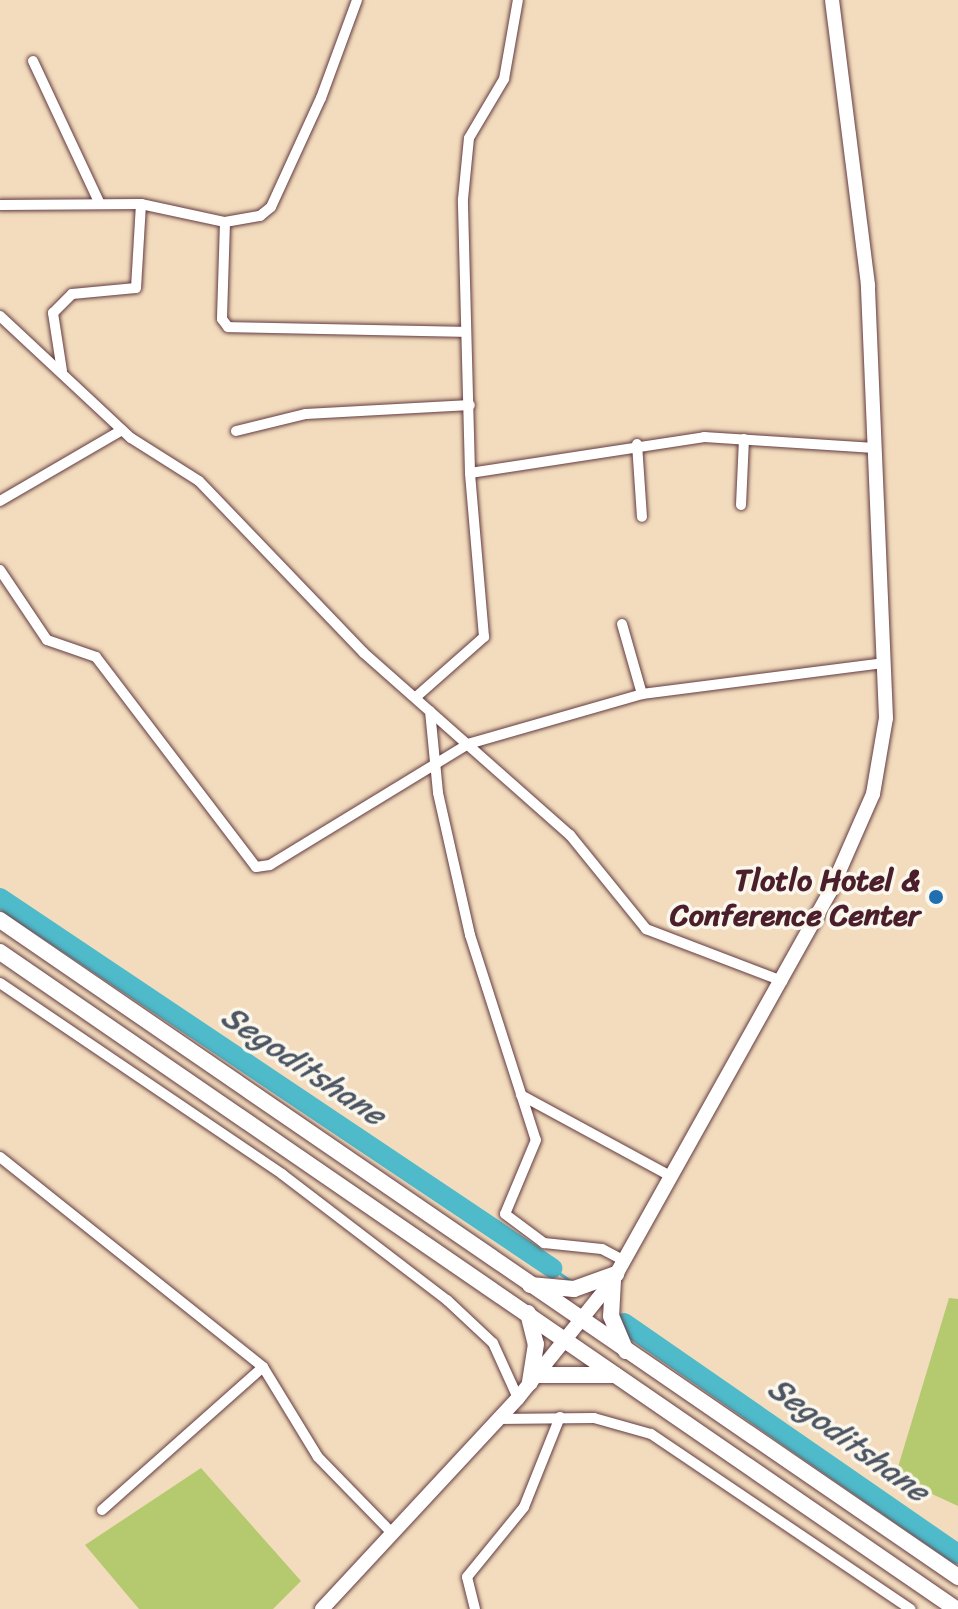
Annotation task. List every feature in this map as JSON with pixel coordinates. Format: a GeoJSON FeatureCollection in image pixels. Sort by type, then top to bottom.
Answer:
{"type":"FeatureCollection","features":[{"type":"Feature","properties":{"kind":"main road"},"geometry":{"type":"LineString","coordinates":[[0,920],[582,1323],[958,1577]]}},
{"type":"Feature","properties":{"kind":"main road"},"geometry":{"type":"LineString","coordinates":[[0,952],[956,1609]]}},
{"type":"Feature","properties":{"kind":"main road"},"geometry":{"type":"LineString","coordinates":[[528,1285],[574,1289],[618,1272]]}},
{"type":"Feature","properties":{"kind":"main road"},"geometry":{"type":"LineString","coordinates":[[618,1272],[611,1316],[628,1354]]}},
{"type":"Feature","properties":{"kind":"main road"},"geometry":{"type":"LineString","coordinates":[[528,1313],[536,1344],[534,1379],[570,1370],[616,1375]]}},
{"type":"Feature","properties":{"kind":"street"},"geometry":{"type":"LineString","coordinates":[[0,205],[141,204],[225,222],[246,221],[271,207],[357,0]]}},
{"type":"Feature","properties":{"kind":"street"},"geometry":{"type":"LineString","coordinates":[[416,697],[484,637],[470,473],[466,332],[469,138],[504,79],[518,0]]}},
{"type":"Feature","properties":{"kind":"street"},"geometry":{"type":"LineString","coordinates":[[322,1609],[518,1398],[582,1323],[618,1272],[782,981],[865,818],[885,744],[885,663],[868,285],[832,0]]}},
{"type":"Feature","properties":{"kind":"street"},"geometry":{"type":"LineString","coordinates":[[33,61],[100,204]]}},
{"type":"Feature","properties":{"kind":"street"},"geometry":{"type":"LineString","coordinates":[[63,372],[53,313],[72,294],[136,288],[141,204]]}},
{"type":"Feature","properties":{"kind":"street"},"geometry":{"type":"LineString","coordinates":[[225,222],[222,319],[228,327],[466,332]]}},
{"type":"Feature","properties":{"kind":"street"},"geometry":{"type":"LineString","coordinates":[[0,316],[122,430],[199,481],[332,622],[570,835],[654,935],[782,981]]}},
{"type":"Feature","properties":{"kind":"street"},"geometry":{"type":"LineString","coordinates":[[236,431],[306,414],[470,405]]}},
{"type":"Feature","properties":{"kind":"street"},"geometry":{"type":"LineString","coordinates":[[0,501],[122,430]]}},
{"type":"Feature","properties":{"kind":"street"},"geometry":{"type":"LineString","coordinates":[[470,473],[637,444],[744,439],[875,448]]}},
{"type":"Feature","properties":{"kind":"street"},"geometry":{"type":"LineString","coordinates":[[741,505],[744,439]]}},
{"type":"Feature","properties":{"kind":"street"},"geometry":{"type":"LineString","coordinates":[[637,444],[642,517]]}},
{"type":"Feature","properties":{"kind":"street"},"geometry":{"type":"LineString","coordinates":[[0,570],[47,640],[96,657],[248,863],[270,865],[436,758],[468,744],[642,694],[885,663]]}},
{"type":"Feature","properties":{"kind":"street"},"geometry":{"type":"LineString","coordinates":[[622,624],[642,694]]}},
{"type":"Feature","properties":{"kind":"street"},"geometry":{"type":"LineString","coordinates":[[429,709],[470,935],[536,1140],[507,1197],[509,1221],[544,1243],[602,1249],[618,1272]]}},
{"type":"Feature","properties":{"kind":"street"},"geometry":{"type":"LineString","coordinates":[[0,983],[282,1174],[447,1300],[493,1343],[518,1398]]}},
{"type":"Feature","properties":{"kind":"street"},"geometry":{"type":"LineString","coordinates":[[521,1095],[672,1177]]}},
{"type":"Feature","properties":{"kind":"street"},"geometry":{"type":"LineString","coordinates":[[0,1157],[263,1367],[318,1457],[392,1533]]}},
{"type":"Feature","properties":{"kind":"street"},"geometry":{"type":"LineString","coordinates":[[102,1510],[263,1367]]}},
{"type":"Feature","properties":{"kind":"street"},"geometry":{"type":"LineString","coordinates":[[497,1419],[560,1417],[625,1424],[668,1442],[910,1609]]}},
{"type":"Feature","properties":{"kind":"street"},"geometry":{"type":"LineString","coordinates":[[475,1609],[467,1577],[524,1507],[560,1417]]}},
{"type":"Feature","properties":{"kind":"green space"},"geometry":{"type":"Polygon","coordinates":[[[949,1298],[958,1299],[958,1506],[895,1477],[949,1298]]]}},
{"type":"Feature","properties":{"kind":"green space"},"geometry":{"type":"Polygon","coordinates":[[[201,1468],[301,1581],[273,1609],[139,1609],[85,1545],[201,1468]]]}},
{"type":"Feature","properties":{"kind":"waterway","name":"Segoditshane"},"geometry":{"type":"LineString","coordinates":[[0,898],[552,1268]]}},
{"type":"Feature","properties":{"kind":"waterway","name":"Segoditshane"},"geometry":{"type":"LineString","coordinates":[[552,1268],[572,1282]]}},
{"type":"Feature","properties":{"kind":"waterway","name":"Segoditshane"},"geometry":{"type":"LineString","coordinates":[[624,1323],[958,1554]]}},
{"type":"Feature","properties":{"kind":"place","name":"Tlotlo Hotel & Conference Center"},"geometry":{"type":"Point","coordinates":[936,897]}}]}
